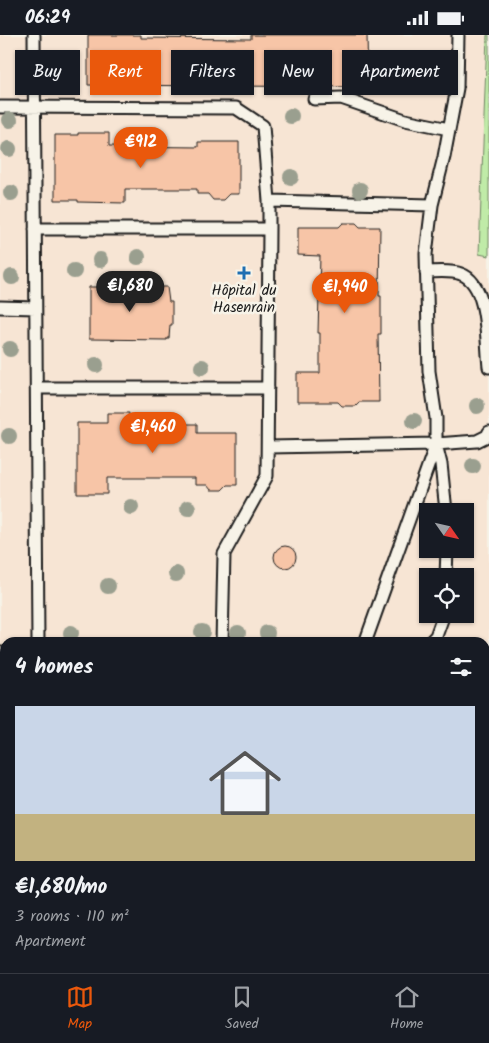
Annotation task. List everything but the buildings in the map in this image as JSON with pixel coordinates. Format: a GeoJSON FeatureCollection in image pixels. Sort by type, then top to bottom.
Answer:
{"type":"FeatureCollection","features":[{"type":"Feature","properties":{"kind":"lane"},"geometry":{"type":"LineString","coordinates":[[34,35],[38,637]]}},
{"type":"Feature","properties":{"kind":"lane"},"geometry":{"type":"LineString","coordinates":[[445,503],[441,464],[436,444],[436,418],[429,371],[426,254],[432,205],[457,88],[458,35]]}},
{"type":"Feature","properties":{"kind":"lane"},"geometry":{"type":"LineString","coordinates":[[314,99],[341,98],[405,120],[449,129]]}},
{"type":"Feature","properties":{"kind":"lane"},"geometry":{"type":"LineString","coordinates":[[0,107],[236,108],[263,126],[269,201],[267,476],[224,554],[222,637]]}},
{"type":"Feature","properties":{"kind":"lane"},"geometry":{"type":"LineString","coordinates":[[269,201],[432,205]]}},
{"type":"Feature","properties":{"kind":"lane"},"geometry":{"type":"LineString","coordinates":[[35,229],[269,229]]}},
{"type":"Feature","properties":{"kind":"lane"},"geometry":{"type":"LineString","coordinates":[[426,272],[460,273],[470,279],[477,288],[482,299],[489,367]]}},
{"type":"Feature","properties":{"kind":"lane"},"geometry":{"type":"LineString","coordinates":[[0,307],[35,308]]}},
{"type":"Feature","properties":{"kind":"lane"},"geometry":{"type":"LineString","coordinates":[[36,388],[268,388]]}},
{"type":"Feature","properties":{"kind":"lane"},"geometry":{"type":"LineString","coordinates":[[268,447],[436,444],[478,441],[489,432]]}},
{"type":"Feature","properties":{"kind":"lane"},"geometry":{"type":"LineString","coordinates":[[367,637],[436,444]]}},
{"type":"Feature","properties":{"kind":"lane"},"geometry":{"type":"LineString","coordinates":[[435,637],[441,623]]}},
{"type":"Feature","properties":{"kind":"shaded area","name":"Hôpital du Hasenrain"},"geometry":{"type":"Polygon","coordinates":[[[0,35],[489,35],[489,637],[0,637],[0,35]]]}},
{"type":"Feature","properties":{"kind":"green space"},"geometry":{"type":"Polygon","coordinates":[[[487,35],[489,35],[489,256],[479,254],[487,35]]]}},
{"type":"Feature","properties":{"kind":"place","name":"Hôpital du Hasenrain"},"geometry":{"type":"Point","coordinates":[244,273]}}]}
